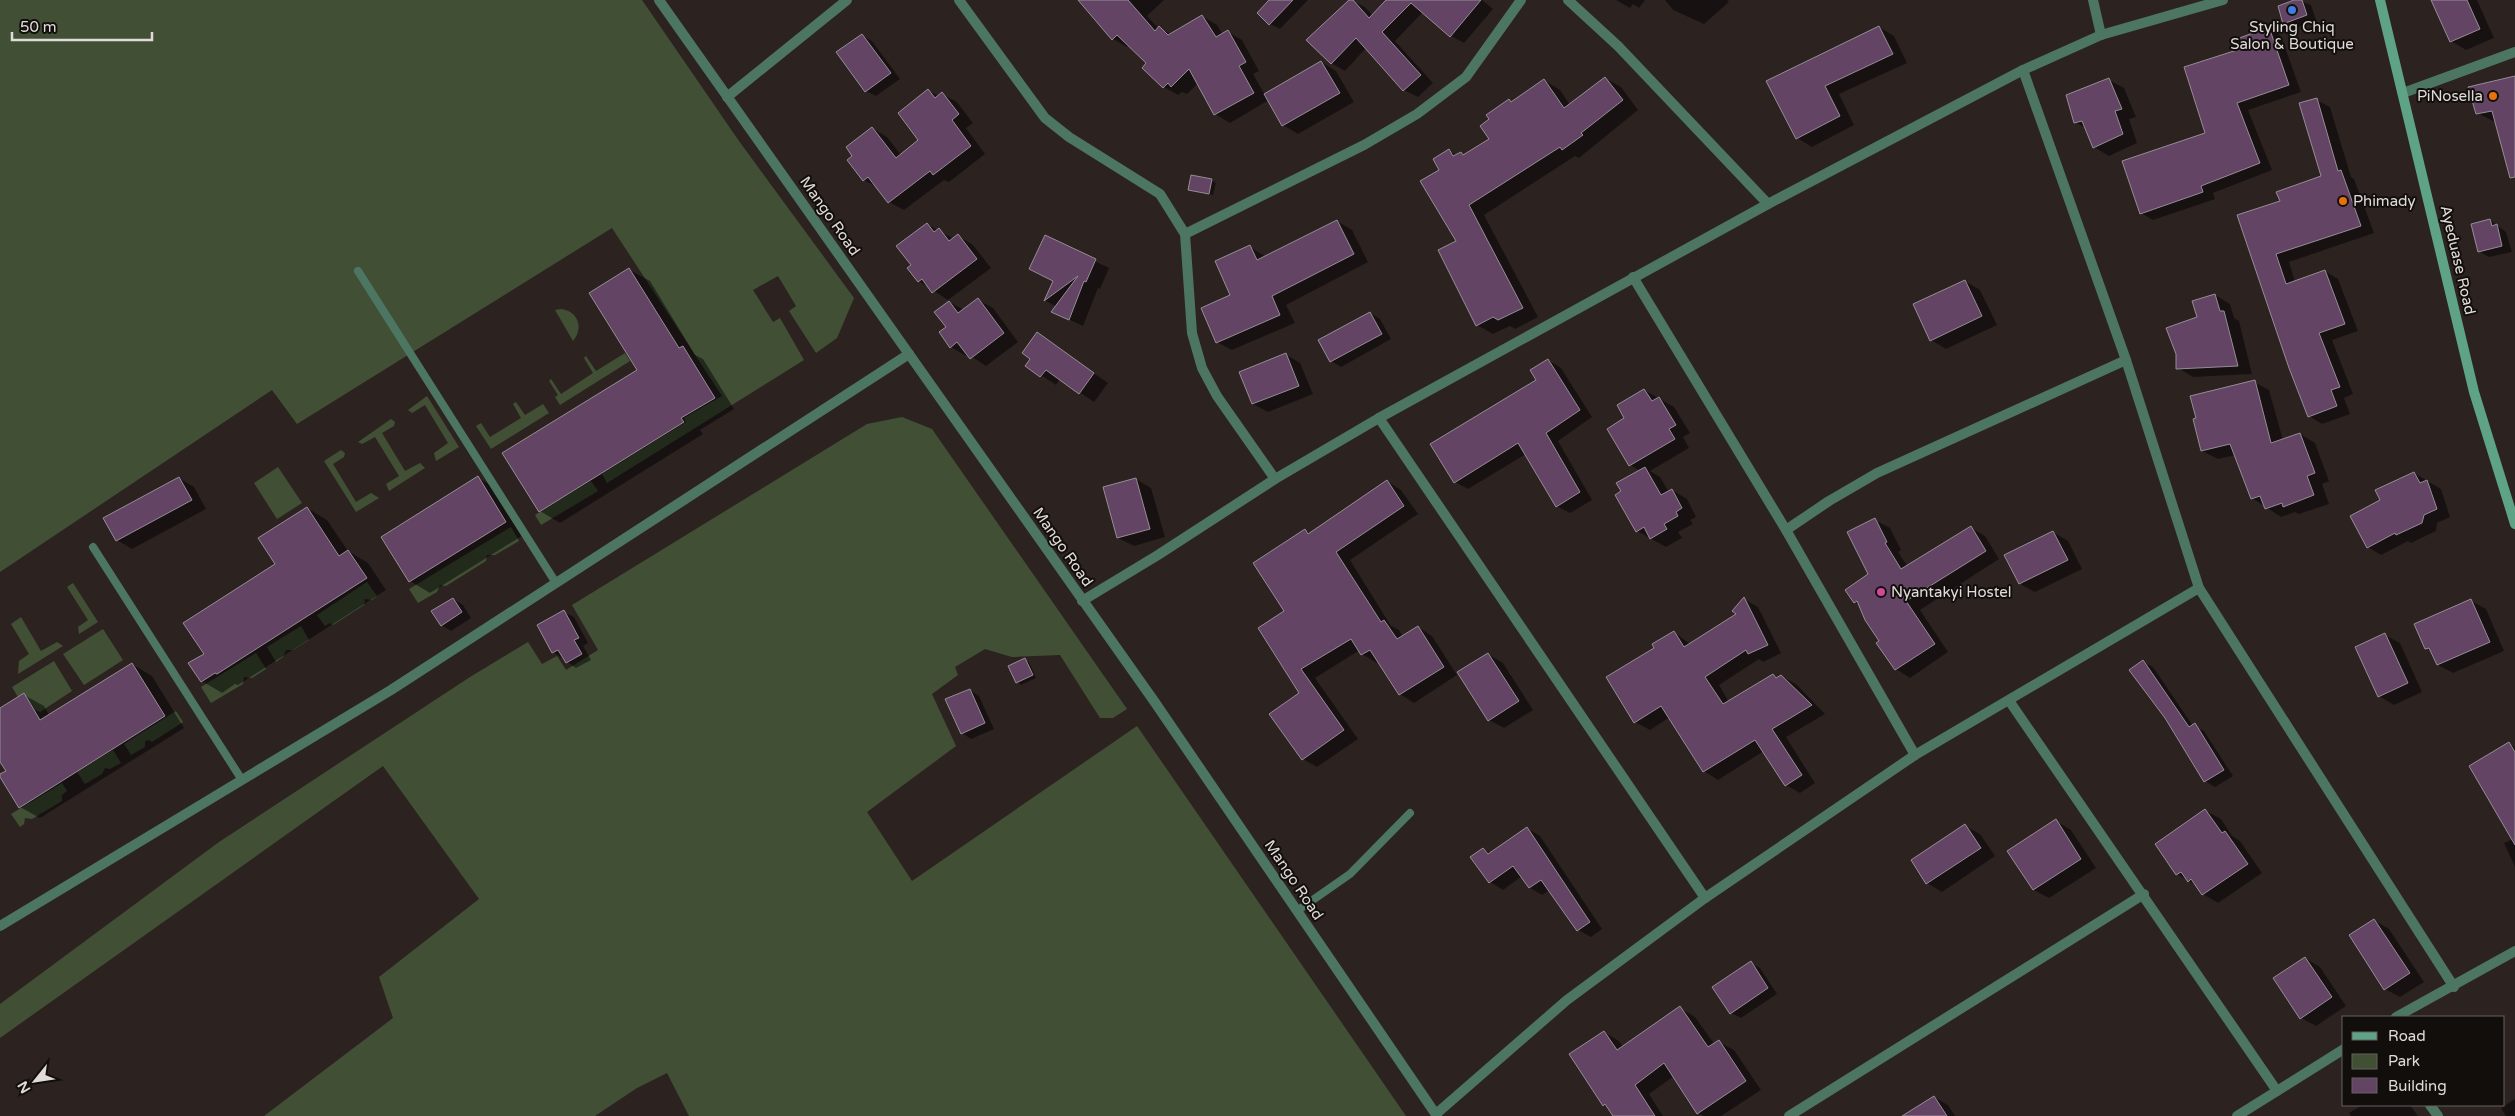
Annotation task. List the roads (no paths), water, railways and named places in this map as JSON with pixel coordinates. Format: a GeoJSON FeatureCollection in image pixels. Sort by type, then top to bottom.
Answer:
{"type":"FeatureCollection","features":[{"type":"Feature","properties":{"kind":"street","name":"Mango Road"},"geometry":{"type":"LineString","coordinates":[[658,0],[1154,701],[1437,1115]]}},
{"type":"Feature","properties":{"kind":"street"},"geometry":{"type":"LineString","coordinates":[[727,97],[846,0]]}},
{"type":"Feature","properties":{"kind":"street"},"geometry":{"type":"LineString","coordinates":[[959,0],[1045,118],[1070,137],[1160,194],[1185,234],[1192,333],[1202,368],[1217,396],[1275,479]]}},
{"type":"Feature","properties":{"kind":"street"},"geometry":{"type":"LineString","coordinates":[[1185,234],[1364,145],[1417,114],[1466,77],[1521,0]]}},
{"type":"Feature","properties":{"kind":"street"},"geometry":{"type":"LineString","coordinates":[[1568,0],[1618,46],[1768,204]]}},
{"type":"Feature","properties":{"kind":"street"},"geometry":{"type":"LineString","coordinates":[[2093,0],[2101,35]]}},
{"type":"Feature","properties":{"kind":"street"},"geometry":{"type":"LineString","coordinates":[[1082,601],[1158,555],[1275,479],[1379,418],[1768,204],[2024,70],[2101,35],[2223,0]]}},
{"type":"Feature","properties":{"kind":"street","name":"Ayeduase Road"},"geometry":{"type":"LineString","coordinates":[[2380,0],[2474,392],[2515,524]]}},
{"type":"Feature","properties":{"kind":"street"},"geometry":{"type":"LineString","coordinates":[[2403,93],[2515,52]]}},
{"type":"Feature","properties":{"kind":"street"},"geometry":{"type":"LineString","coordinates":[[2024,70],[2126,360],[2199,588],[2454,987]]}},
{"type":"Feature","properties":{"kind":"street"},"geometry":{"type":"LineString","coordinates":[[1633,277],[1786,530],[1915,755]]}},
{"type":"Feature","properties":{"kind":"street"},"geometry":{"type":"LineString","coordinates":[[0,926],[391,690],[909,354]]}},
{"type":"Feature","properties":{"kind":"street"},"geometry":{"type":"LineString","coordinates":[[1786,530],[1829,500],[1877,473],[2126,360]]}},
{"type":"Feature","properties":{"kind":"street"},"geometry":{"type":"LineString","coordinates":[[1379,418],[1704,898]]}},
{"type":"Feature","properties":{"kind":"street"},"geometry":{"type":"LineString","coordinates":[[1437,1115],[1567,1000],[1704,898],[1915,755],[2010,702],[2199,588]]}},
{"type":"Feature","properties":{"kind":"street"},"geometry":{"type":"LineString","coordinates":[[2010,702],[2144,894],[2277,1091]]}},
{"type":"Feature","properties":{"kind":"street"},"geometry":{"type":"LineString","coordinates":[[1789,1116],[2144,894]]}},
{"type":"Feature","properties":{"kind":"street"},"geometry":{"type":"LineString","coordinates":[[2398,1016],[2454,987],[2515,951]]}},
{"type":"Feature","properties":{"kind":"street"},"geometry":{"type":"LineString","coordinates":[[2237,1116],[2342,1050]]}},
{"type":"Feature","properties":{"kind":"lane"},"geometry":{"type":"LineString","coordinates":[[358,271],[556,583]]}},
{"type":"Feature","properties":{"kind":"lane"},"geometry":{"type":"LineString","coordinates":[[93,547],[242,780]]}},
{"type":"Feature","properties":{"kind":"lane"},"geometry":{"type":"LineString","coordinates":[[1297,911],[1350,874],[1410,813]]}},
{"type":"Feature","properties":{"kind":"place","name":"Styling Chiq Salon & Boutique"},"geometry":{"type":"Point","coordinates":[2292,10]}},
{"type":"Feature","properties":{"kind":"place","name":"PiNosella"},"geometry":{"type":"Point","coordinates":[2493,96]}},
{"type":"Feature","properties":{"kind":"place","name":"Phimady"},"geometry":{"type":"Point","coordinates":[2343,201]}},
{"type":"Feature","properties":{"kind":"place","name":"Nyantakyi Hostel"},"geometry":{"type":"Point","coordinates":[1881,592]}}]}
